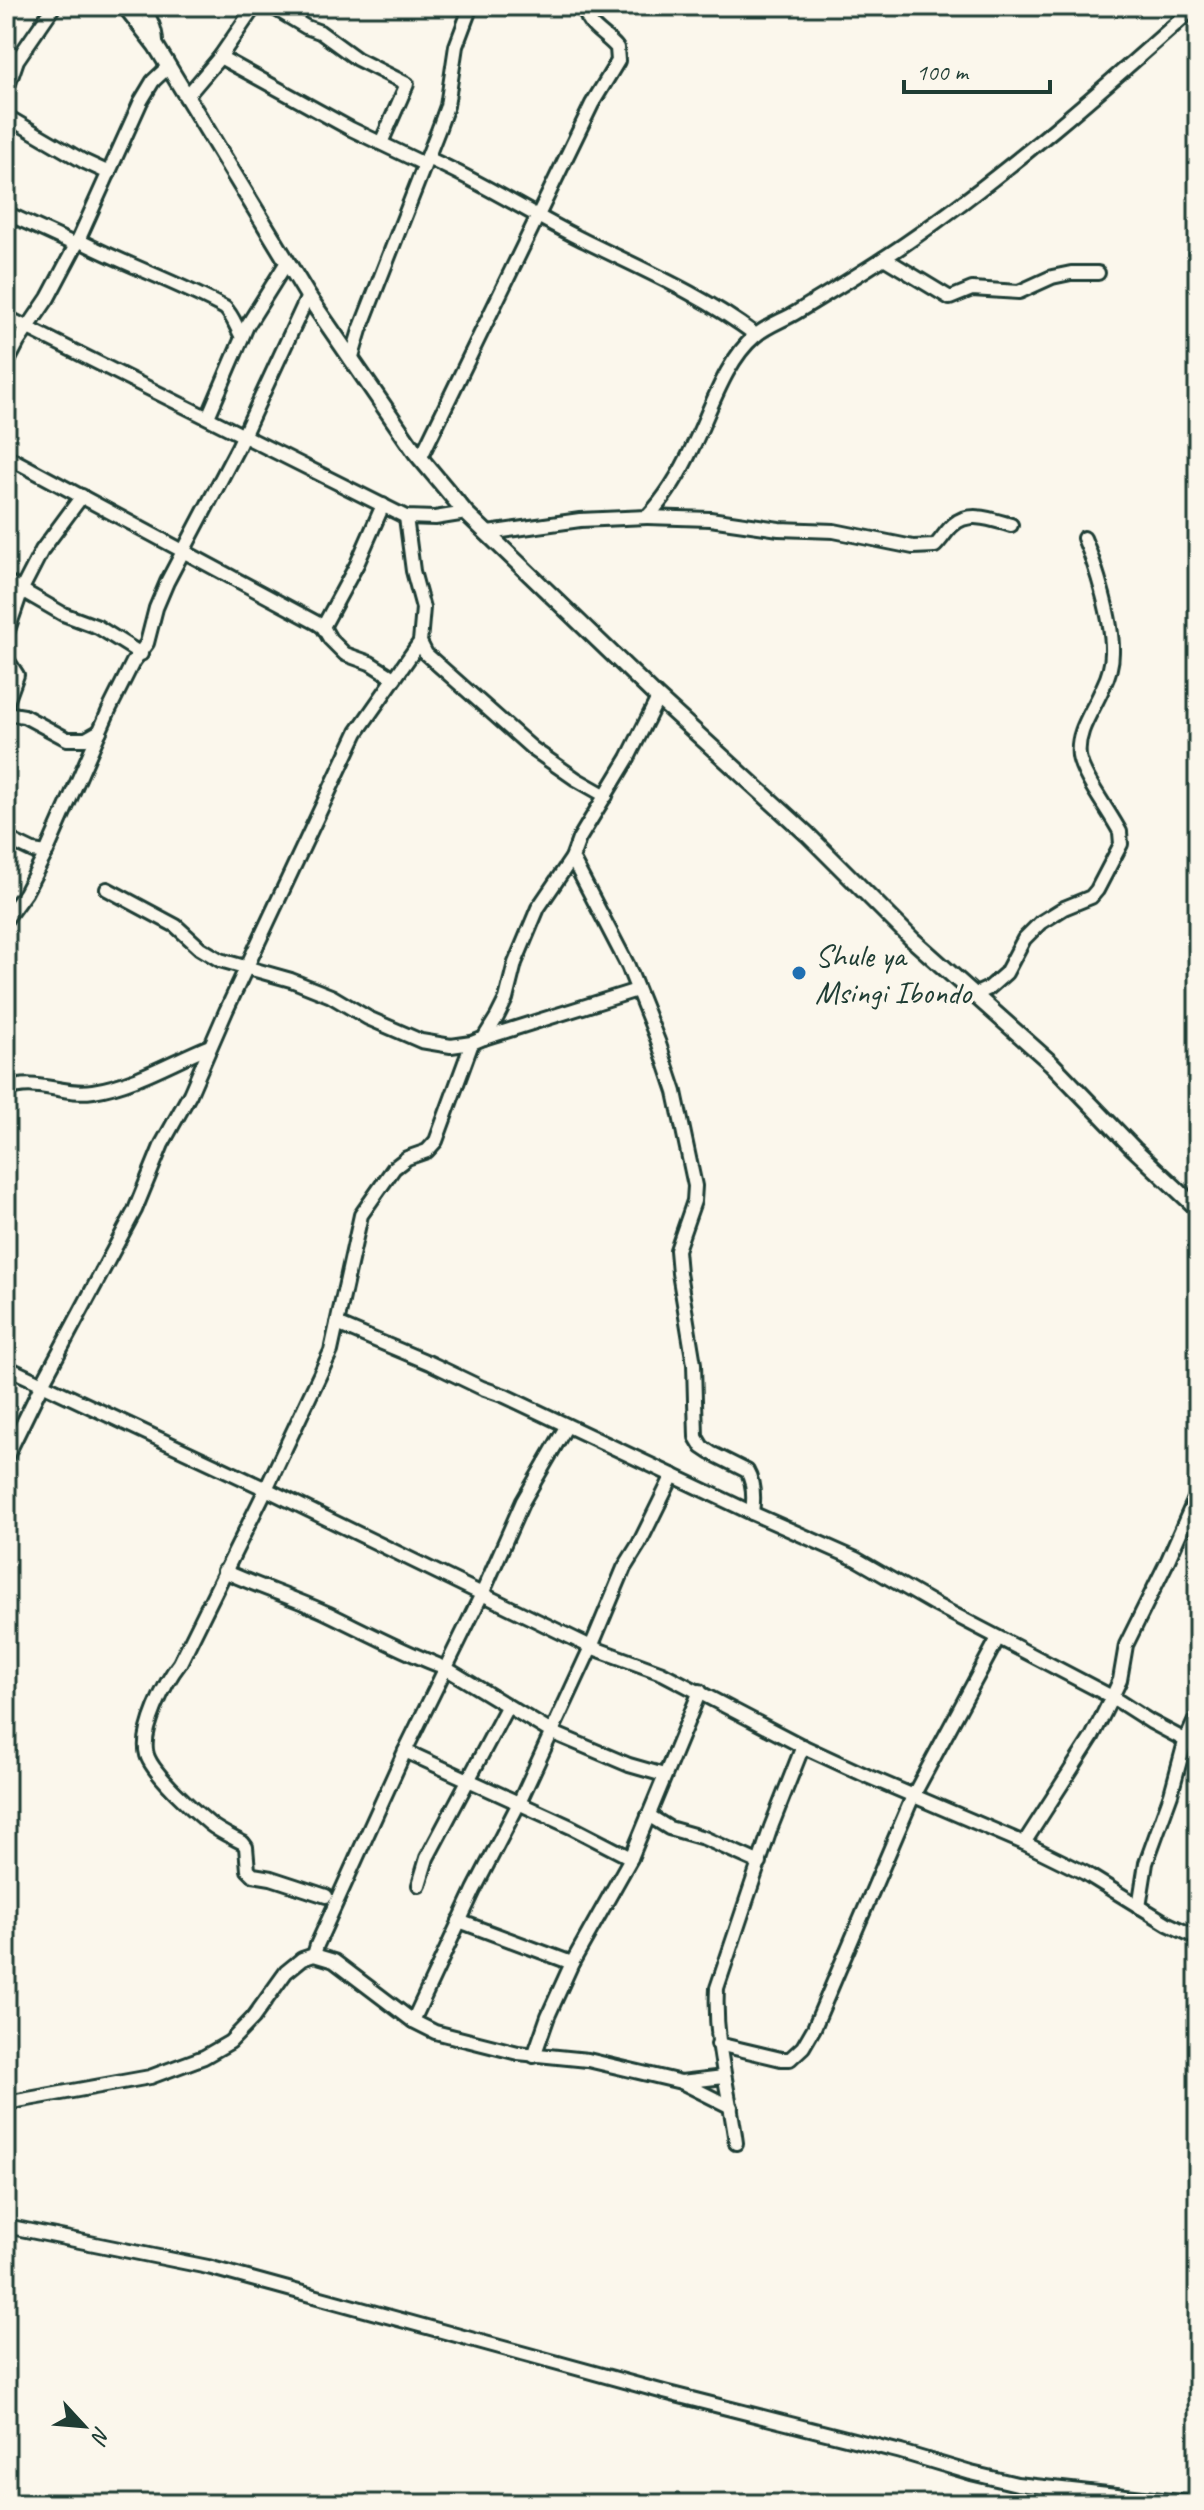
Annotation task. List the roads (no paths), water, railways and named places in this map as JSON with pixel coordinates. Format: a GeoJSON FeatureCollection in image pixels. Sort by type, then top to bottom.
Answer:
{"type":"FeatureCollection","features":[{"type":"Feature","properties":{"kind":"main road"},"geometry":{"type":"LineString","coordinates":[[125,6],[156,46],[308,296],[351,360],[420,459],[466,513],[658,698],[807,834],[913,940],[1051,1063],[1134,1149],[1198,1209]]}},
{"type":"Feature","properties":{"kind":"street"},"geometry":{"type":"LineString","coordinates":[[6,92],[17,60],[54,6]]}},
{"type":"Feature","properties":{"kind":"street"},"geometry":{"type":"LineString","coordinates":[[144,6],[157,36],[156,46]]}},
{"type":"Feature","properties":{"kind":"street"},"geometry":{"type":"LineString","coordinates":[[187,96],[220,57],[255,6]]}},
{"type":"Feature","properties":{"kind":"street"},"geometry":{"type":"LineString","coordinates":[[271,6],[320,32],[357,59],[405,82],[406,88],[381,143]]}},
{"type":"Feature","properties":{"kind":"street"},"geometry":{"type":"LineString","coordinates":[[351,360],[447,106],[456,46],[471,6]]}},
{"type":"Feature","properties":{"kind":"street"},"geometry":{"type":"LineString","coordinates":[[420,459],[598,92],[618,61],[617,48],[587,19],[585,6]]}},
{"type":"Feature","properties":{"kind":"street"},"geometry":{"type":"LineString","coordinates":[[647,517],[673,484],[721,384],[735,360],[756,335],[884,258],[976,193],[1196,6]]}},
{"type":"Feature","properties":{"kind":"street"},"geometry":{"type":"LineString","coordinates":[[220,57],[381,143],[499,193],[656,275],[735,319],[756,335]]}},
{"type":"Feature","properties":{"kind":"street"},"geometry":{"type":"LineString","coordinates":[[6,365],[48,298],[77,242],[141,101],[153,81],[168,67]]}},
{"type":"Feature","properties":{"kind":"street"},"geometry":{"type":"LineString","coordinates":[[6,116],[109,173]]}},
{"type":"Feature","properties":{"kind":"street"},"geometry":{"type":"LineString","coordinates":[[6,213],[158,275],[225,308],[242,337]]}},
{"type":"Feature","properties":{"kind":"street"},"geometry":{"type":"LineString","coordinates":[[884,258],[950,298],[972,289],[1019,292],[1052,277],[1098,273]]}},
{"type":"Feature","properties":{"kind":"street"},"geometry":{"type":"LineString","coordinates":[[208,417],[242,337],[263,297],[287,262]]}},
{"type":"Feature","properties":{"kind":"street"},"geometry":{"type":"LineString","coordinates":[[6,919],[25,893],[46,853],[133,662],[147,643],[167,582],[244,435],[308,296]]}},
{"type":"Feature","properties":{"kind":"street"},"geometry":{"type":"LineString","coordinates":[[6,317],[406,517],[435,518],[466,513]]}},
{"type":"Feature","properties":{"kind":"street"},"geometry":{"type":"LineString","coordinates":[[6,456],[323,627],[345,654],[370,663],[394,678]]}},
{"type":"Feature","properties":{"kind":"street"},"geometry":{"type":"LineString","coordinates":[[6,636],[22,589],[42,550],[82,496]]}},
{"type":"Feature","properties":{"kind":"street"},"geometry":{"type":"LineString","coordinates":[[323,627],[357,564],[383,505]]}},
{"type":"Feature","properties":{"kind":"street"},"geometry":{"type":"LineString","coordinates":[[6,1458],[135,1210],[162,1144],[190,1094],[357,732],[420,642],[423,608],[413,571],[406,517]]}},
{"type":"Feature","properties":{"kind":"street"},"geometry":{"type":"LineString","coordinates":[[488,533],[580,520],[647,517],[710,519],[779,529],[834,531],[913,547],[935,546],[961,519],[986,518],[1011,525]]}},
{"type":"Feature","properties":{"kind":"street"},"geometry":{"type":"LineString","coordinates":[[976,994],[989,988],[1006,973],[1024,939],[1040,923],[1064,908],[1091,897],[1121,844],[1120,832],[1080,761],[1078,745],[1103,689],[1112,652],[1102,598],[1084,538]]}},
{"type":"Feature","properties":{"kind":"street"},"geometry":{"type":"LineString","coordinates":[[6,581],[63,614],[98,627],[141,654]]}},
{"type":"Feature","properties":{"kind":"street"},"geometry":{"type":"LineString","coordinates":[[420,642],[431,660],[533,749],[606,796]]}},
{"type":"Feature","properties":{"kind":"street"},"geometry":{"type":"LineString","coordinates":[[6,658],[17,675],[6,705]]}},
{"type":"Feature","properties":{"kind":"street"},"geometry":{"type":"LineString","coordinates":[[326,1896],[253,1875],[248,1870],[246,1847],[210,1824],[155,1770],[147,1754],[149,1725],[331,1351],[361,1215],[394,1168],[407,1158],[427,1151],[436,1141],[478,1041],[506,999],[515,963],[538,908],[572,858],[579,839],[628,758],[658,698]]}},
{"type":"Feature","properties":{"kind":"street"},"geometry":{"type":"LineString","coordinates":[[6,713],[24,716],[67,739],[86,739],[100,731]]}},
{"type":"Feature","properties":{"kind":"street"},"geometry":{"type":"LineString","coordinates":[[6,838],[33,851],[46,853]]}},
{"type":"Feature","properties":{"kind":"street"},"geometry":{"type":"LineString","coordinates":[[572,858],[637,990],[675,1092],[695,1186],[694,1201],[677,1250],[694,1364],[696,1437],[702,1447],[747,1471],[752,1485],[752,1513]]}},
{"type":"Feature","properties":{"kind":"street"},"geometry":{"type":"LineString","coordinates":[[107,889],[176,926],[209,955],[291,980],[331,996],[368,1018],[421,1041],[451,1046],[478,1041],[637,990]]}},
{"type":"Feature","properties":{"kind":"street"},"geometry":{"type":"LineString","coordinates":[[6,1090],[21,1084],[87,1092],[111,1089],[210,1046]]}},
{"type":"Feature","properties":{"kind":"street"},"geometry":{"type":"LineString","coordinates":[[337,1324],[505,1396],[566,1427],[856,1559],[1198,1747]]}},
{"type":"Feature","properties":{"kind":"street"},"geometry":{"type":"LineString","coordinates":[[6,1367],[591,1647],[662,1673],[803,1746],[1024,1843],[1085,1873],[1139,1907],[1198,1938]]}},
{"type":"Feature","properties":{"kind":"street"},"geometry":{"type":"LineString","coordinates":[[314,1955],[442,1667],[482,1594],[523,1501],[566,1427]]}},
{"type":"Feature","properties":{"kind":"street"},"geometry":{"type":"LineString","coordinates":[[413,2021],[519,1803],[624,1568],[673,1475]]}},
{"type":"Feature","properties":{"kind":"street"},"geometry":{"type":"LineString","coordinates":[[1024,1843],[1092,1737],[1112,1697],[1120,1680],[1129,1636],[1198,1492]]}},
{"type":"Feature","properties":{"kind":"street"},"geometry":{"type":"LineString","coordinates":[[224,1571],[327,1613],[395,1649],[442,1667],[551,1732],[629,1765],[664,1775]]}},
{"type":"Feature","properties":{"kind":"street"},"geometry":{"type":"LineString","coordinates":[[718,2044],[781,2059],[790,2059],[803,2047],[814,2028],[913,1796],[998,1638]]}},
{"type":"Feature","properties":{"kind":"street"},"geometry":{"type":"LineString","coordinates":[[534,2056],[572,1963],[631,1858],[700,1691]]}},
{"type":"Feature","properties":{"kind":"street"},"geometry":{"type":"LineString","coordinates":[[419,1885],[427,1858],[507,1707]]}},
{"type":"Feature","properties":{"kind":"street"},"geometry":{"type":"LineString","coordinates":[[1139,1907],[1146,1863],[1171,1794],[1185,1742],[1198,1714]]}},
{"type":"Feature","properties":{"kind":"street"},"geometry":{"type":"LineString","coordinates":[[736,2143],[718,2044],[717,1988],[785,1789],[803,1746]]}},
{"type":"Feature","properties":{"kind":"street"},"geometry":{"type":"LineString","coordinates":[[405,1751],[631,1858]]}},
{"type":"Feature","properties":{"kind":"street"},"geometry":{"type":"LineString","coordinates":[[648,1815],[669,1828],[704,1838],[760,1863]]}},
{"type":"Feature","properties":{"kind":"street"},"geometry":{"type":"LineString","coordinates":[[459,1921],[572,1963]]}},
{"type":"Feature","properties":{"kind":"street"},"geometry":{"type":"LineString","coordinates":[[6,2103],[150,2077],[204,2057],[230,2042],[286,1972],[302,1959],[314,1955],[334,1961],[413,2021],[442,2035],[534,2056],[588,2060],[681,2082],[731,2107]]}},
{"type":"Feature","properties":{"kind":"street"},"geometry":{"type":"LineString","coordinates":[[681,2082],[724,2077]]}},
{"type":"Feature","properties":{"kind":"street"},"geometry":{"type":"LineString","coordinates":[[6,2226],[208,2267],[986,2477],[1017,2484],[1198,2504]]}},
{"type":"Feature","properties":{"kind":"place","name":"Shule ya Msingi Ibondo"},"geometry":{"type":"Point","coordinates":[799,973]}}]}
